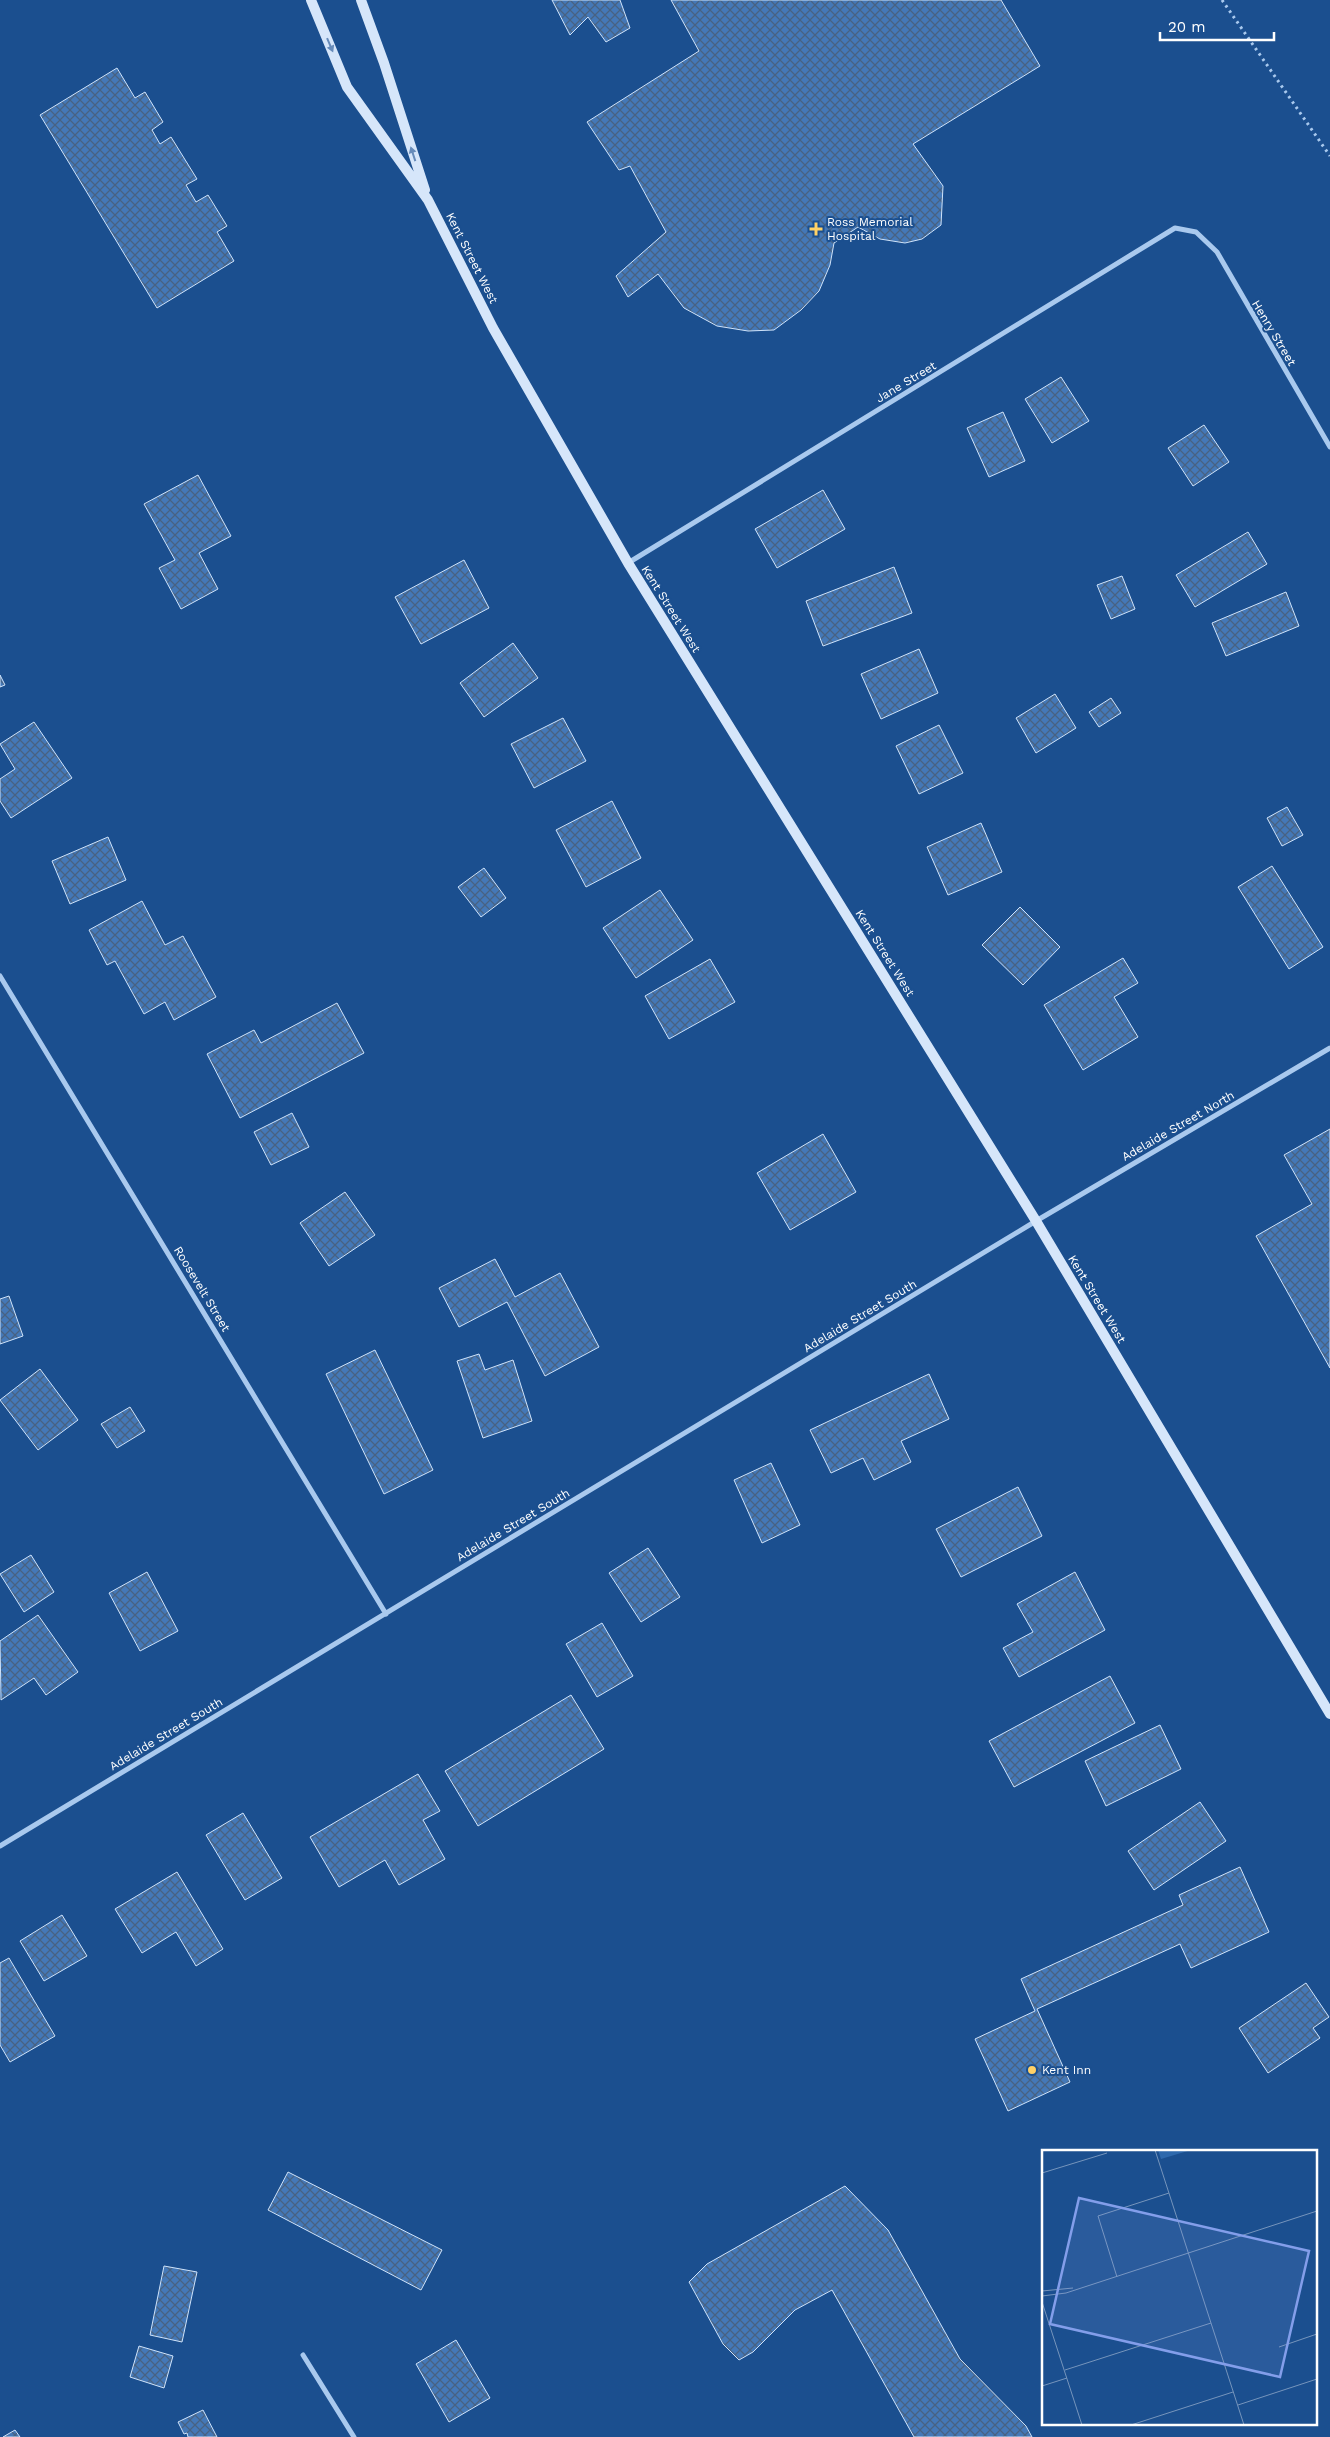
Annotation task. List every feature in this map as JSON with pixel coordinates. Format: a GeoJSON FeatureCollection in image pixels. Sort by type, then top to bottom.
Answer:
{"type":"FeatureCollection","features":[{"type":"Feature","properties":{"kind":"main road","name":"Kent Street West"},"geometry":{"type":"LineString","coordinates":[[311,0],[347,87],[428,200],[493,328],[628,563],[1036,1221],[1330,1714]]}},
{"type":"Feature","properties":{"kind":"main road","name":"Kent Street West"},"geometry":{"type":"LineString","coordinates":[[361,0],[384,63],[428,200]]}},
{"type":"Feature","properties":{"kind":"street","name":"Jane Street"},"geometry":{"type":"LineString","coordinates":[[628,563],[1175,228],[1196,232]]}},
{"type":"Feature","properties":{"kind":"street","name":"Henry Street"},"geometry":{"type":"LineString","coordinates":[[1196,232],[1217,252],[1330,447]]}},
{"type":"Feature","properties":{"kind":"street","name":"Roosevelt Street"},"geometry":{"type":"LineString","coordinates":[[0,976],[386,1614]]}},
{"type":"Feature","properties":{"kind":"street","name":"Adelaide Street North"},"geometry":{"type":"LineString","coordinates":[[1036,1221],[1330,1048]]}},
{"type":"Feature","properties":{"kind":"street","name":"Adelaide Street South"},"geometry":{"type":"LineString","coordinates":[[0,1846],[1036,1221]]}},
{"type":"Feature","properties":{"kind":"street"},"geometry":{"type":"LineString","coordinates":[[303,2355],[354,2437]]}},
{"type":"Feature","properties":{"kind":"path"},"geometry":{"type":"LineString","coordinates":[[1222,0],[1330,156]]}},
{"type":"Feature","properties":{"kind":"building"},"geometry":{"type":"Polygon","coordinates":[[[552,0],[620,0],[630,28],[606,42],[588,17],[570,35],[552,0]]]}},
{"type":"Feature","properties":{"kind":"building","name":"Ross Memorial Hospital"},"geometry":{"type":"Polygon","coordinates":[[[671,0],[1001,0],[1040,66],[913,144],[943,186],[941,225],[922,239],[905,243],[880,239],[858,227],[834,243],[830,265],[819,291],[801,310],[774,330],[748,331],[717,326],[684,308],[658,274],[628,297],[616,276],[666,232],[630,166],[619,170],[587,122],[699,51],[671,0]]]}},
{"type":"Feature","properties":{"kind":"building"},"geometry":{"type":"Polygon","coordinates":[[[117,68],[135,98],[145,92],[163,122],[152,130],[160,144],[171,137],[197,179],[186,185],[196,202],[208,195],[227,226],[217,232],[234,261],[157,308],[40,115],[117,68]]]}},
{"type":"Feature","properties":{"kind":"building"},"geometry":{"type":"Polygon","coordinates":[[[1061,377],[1089,421],[1052,443],[1025,399],[1061,377]]]}},
{"type":"Feature","properties":{"kind":"building"},"geometry":{"type":"Polygon","coordinates":[[[1003,412],[1025,461],[989,477],[967,428],[1003,412]]]}},
{"type":"Feature","properties":{"kind":"building"},"geometry":{"type":"Polygon","coordinates":[[[1204,425],[1229,462],[1193,486],[1168,448],[1204,425]]]}},
{"type":"Feature","properties":{"kind":"building"},"geometry":{"type":"Polygon","coordinates":[[[198,475],[231,536],[199,553],[218,589],[181,609],[159,568],[175,560],[144,504],[198,475]]]}},
{"type":"Feature","properties":{"kind":"building"},"geometry":{"type":"Polygon","coordinates":[[[823,490],[845,529],[777,568],[755,529],[823,490]]]}},
{"type":"Feature","properties":{"kind":"building"},"geometry":{"type":"Polygon","coordinates":[[[1248,532],[1267,564],[1195,607],[1176,575],[1248,532]]]}},
{"type":"Feature","properties":{"kind":"building"},"geometry":{"type":"Polygon","coordinates":[[[464,560],[489,608],[421,644],[395,597],[464,560]]]}},
{"type":"Feature","properties":{"kind":"building"},"geometry":{"type":"Polygon","coordinates":[[[894,567],[912,613],[823,646],[806,601],[894,567]]]}},
{"type":"Feature","properties":{"kind":"building"},"geometry":{"type":"Polygon","coordinates":[[[1122,576],[1135,609],[1111,619],[1097,585],[1122,576]]]}},
{"type":"Feature","properties":{"kind":"building"},"geometry":{"type":"Polygon","coordinates":[[[1286,592],[1299,626],[1226,656],[1212,623],[1286,592]]]}},
{"type":"Feature","properties":{"kind":"building"},"geometry":{"type":"Polygon","coordinates":[[[513,643],[538,678],[484,717],[460,683],[513,643]]]}},
{"type":"Feature","properties":{"kind":"building"},"geometry":{"type":"Polygon","coordinates":[[[919,649],[938,693],[881,719],[861,674],[919,649]]]}},
{"type":"Feature","properties":{"kind":"building"},"geometry":{"type":"Polygon","coordinates":[[[0,675],[5,685],[0,687],[0,675]]]}},
{"type":"Feature","properties":{"kind":"building"},"geometry":{"type":"Polygon","coordinates":[[[1055,694],[1076,728],[1036,753],[1016,718],[1055,694]]]}},
{"type":"Feature","properties":{"kind":"building"},"geometry":{"type":"Polygon","coordinates":[[[1111,698],[1121,713],[1099,727],[1089,712],[1111,698]]]}},
{"type":"Feature","properties":{"kind":"building"},"geometry":{"type":"Polygon","coordinates":[[[563,718],[586,761],[534,788],[511,744],[563,718]]]}},
{"type":"Feature","properties":{"kind":"building"},"geometry":{"type":"Polygon","coordinates":[[[34,722],[72,778],[11,818],[0,801],[0,779],[15,769],[0,744],[34,722]]]}},
{"type":"Feature","properties":{"kind":"building"},"geometry":{"type":"Polygon","coordinates":[[[939,725],[963,773],[919,794],[896,746],[939,725]]]}},
{"type":"Feature","properties":{"kind":"building"},"geometry":{"type":"Polygon","coordinates":[[[612,801],[641,858],[586,887],[556,830],[612,801]]]}},
{"type":"Feature","properties":{"kind":"building"},"geometry":{"type":"Polygon","coordinates":[[[1287,807],[1303,835],[1282,846],[1267,818],[1287,807]]]}},
{"type":"Feature","properties":{"kind":"building"},"geometry":{"type":"Polygon","coordinates":[[[981,823],[1002,872],[948,895],[927,847],[981,823]]]}},
{"type":"Feature","properties":{"kind":"building"},"geometry":{"type":"Polygon","coordinates":[[[108,837],[126,880],[70,904],[52,861],[108,837]]]}},
{"type":"Feature","properties":{"kind":"building"},"geometry":{"type":"Polygon","coordinates":[[[1272,866],[1323,947],[1289,969],[1238,887],[1272,866]]]}},
{"type":"Feature","properties":{"kind":"building"},"geometry":{"type":"Polygon","coordinates":[[[484,868],[506,898],[481,917],[458,887],[484,868]]]}},
{"type":"Feature","properties":{"kind":"building"},"geometry":{"type":"Polygon","coordinates":[[[660,890],[693,940],[636,978],[603,928],[660,890]]]}},
{"type":"Feature","properties":{"kind":"building"},"geometry":{"type":"Polygon","coordinates":[[[142,901],[165,945],[183,936],[216,997],[174,1020],[165,1002],[144,1014],[115,961],[107,965],[89,930],[142,901]]]}},
{"type":"Feature","properties":{"kind":"building"},"geometry":{"type":"Polygon","coordinates":[[[1020,907],[1060,947],[1023,985],[982,945],[1020,907]]]}},
{"type":"Feature","properties":{"kind":"building"},"geometry":{"type":"Polygon","coordinates":[[[1123,958],[1138,983],[1114,997],[1138,1037],[1083,1070],[1044,1005],[1123,958]]]}},
{"type":"Feature","properties":{"kind":"building"},"geometry":{"type":"Polygon","coordinates":[[[710,959],[735,1002],[669,1039],[645,996],[710,959]]]}},
{"type":"Feature","properties":{"kind":"building"},"geometry":{"type":"Polygon","coordinates":[[[337,1003],[364,1053],[240,1118],[207,1054],[254,1030],[261,1043],[337,1003]]]}},
{"type":"Feature","properties":{"kind":"building"},"geometry":{"type":"Polygon","coordinates":[[[292,1113],[309,1147],[271,1165],[254,1132],[292,1113]]]}},
{"type":"Feature","properties":{"kind":"building"},"geometry":{"type":"Polygon","coordinates":[[[1330,1129],[1330,1368],[1256,1236],[1312,1204],[1284,1155],[1330,1129]]]}},
{"type":"Feature","properties":{"kind":"building"},"geometry":{"type":"Polygon","coordinates":[[[823,1134],[856,1192],[790,1230],[757,1173],[823,1134]]]}},
{"type":"Feature","properties":{"kind":"building"},"geometry":{"type":"Polygon","coordinates":[[[345,1192],[375,1235],[329,1266],[300,1223],[345,1192]]]}},
{"type":"Feature","properties":{"kind":"building"},"geometry":{"type":"Polygon","coordinates":[[[495,1259],[515,1297],[560,1273],[599,1347],[545,1376],[507,1302],[459,1327],[439,1288],[495,1259]]]}},
{"type":"Feature","properties":{"kind":"building"},"geometry":{"type":"Polygon","coordinates":[[[9,1296],[23,1336],[0,1344],[0,1299],[9,1296]]]}},
{"type":"Feature","properties":{"kind":"building"},"geometry":{"type":"Polygon","coordinates":[[[375,1350],[433,1470],[384,1494],[326,1374],[375,1350]]]}},
{"type":"Feature","properties":{"kind":"building"},"geometry":{"type":"Polygon","coordinates":[[[479,1354],[485,1370],[513,1360],[532,1421],[483,1438],[457,1361],[479,1354]]]}},
{"type":"Feature","properties":{"kind":"building"},"geometry":{"type":"Polygon","coordinates":[[[40,1369],[78,1420],[38,1450],[0,1400],[40,1369]]]}},
{"type":"Feature","properties":{"kind":"building"},"geometry":{"type":"Polygon","coordinates":[[[929,1374],[949,1419],[901,1441],[911,1462],[874,1480],[863,1458],[831,1473],[810,1430],[929,1374]]]}},
{"type":"Feature","properties":{"kind":"building"},"geometry":{"type":"Polygon","coordinates":[[[130,1407],[145,1431],[117,1448],[101,1424],[130,1407]]]}},
{"type":"Feature","properties":{"kind":"building"},"geometry":{"type":"Polygon","coordinates":[[[771,1463],[800,1525],[762,1543],[734,1480],[771,1463]]]}},
{"type":"Feature","properties":{"kind":"building"},"geometry":{"type":"Polygon","coordinates":[[[1018,1487],[1042,1536],[961,1577],[936,1529],[1018,1487]]]}},
{"type":"Feature","properties":{"kind":"building"},"geometry":{"type":"Polygon","coordinates":[[[648,1548],[680,1597],[641,1622],[609,1573],[648,1548]]]}},
{"type":"Feature","properties":{"kind":"building"},"geometry":{"type":"Polygon","coordinates":[[[31,1555],[54,1592],[24,1612],[0,1574],[31,1555]]]}},
{"type":"Feature","properties":{"kind":"building"},"geometry":{"type":"Polygon","coordinates":[[[147,1572],[178,1631],[140,1651],[109,1593],[147,1572]]]}},
{"type":"Feature","properties":{"kind":"building"},"geometry":{"type":"Polygon","coordinates":[[[1075,1572],[1105,1630],[1019,1677],[1003,1648],[1033,1632],[1017,1604],[1075,1572]]]}},
{"type":"Feature","properties":{"kind":"building"},"geometry":{"type":"Polygon","coordinates":[[[38,1615],[78,1672],[46,1695],[34,1678],[1,1700],[0,1641],[38,1615]]]}},
{"type":"Feature","properties":{"kind":"building"},"geometry":{"type":"Polygon","coordinates":[[[602,1623],[633,1676],[597,1697],[566,1644],[602,1623]]]}},
{"type":"Feature","properties":{"kind":"building"},"geometry":{"type":"Polygon","coordinates":[[[1110,1676],[1135,1723],[1014,1787],[989,1741],[1110,1676]]]}},
{"type":"Feature","properties":{"kind":"building"},"geometry":{"type":"Polygon","coordinates":[[[571,1695],[604,1749],[478,1826],[445,1771],[571,1695]]]}},
{"type":"Feature","properties":{"kind":"building"},"geometry":{"type":"Polygon","coordinates":[[[1160,1725],[1181,1769],[1106,1806],[1085,1761],[1160,1725]]]}},
{"type":"Feature","properties":{"kind":"building"},"geometry":{"type":"Polygon","coordinates":[[[418,1774],[440,1811],[423,1820],[445,1859],[399,1885],[385,1860],[339,1887],[310,1837],[418,1774]]]}},
{"type":"Feature","properties":{"kind":"building"},"geometry":{"type":"Polygon","coordinates":[[[1200,1802],[1226,1841],[1154,1890],[1128,1851],[1200,1802]]]}},
{"type":"Feature","properties":{"kind":"building"},"geometry":{"type":"Polygon","coordinates":[[[243,1813],[282,1878],[245,1900],[206,1835],[243,1813]]]}},
{"type":"Feature","properties":{"kind":"building"},"geometry":{"type":"Polygon","coordinates":[[[1240,1867],[1269,1932],[1191,1968],[1180,1944],[1037,2009],[1070,2082],[1008,2111],[975,2039],[1035,2011],[1021,1979],[1183,1905],[1179,1895],[1240,1867]]]}},
{"type":"Feature","properties":{"kind":"building"},"geometry":{"type":"Polygon","coordinates":[[[177,1872],[223,1949],[196,1966],[176,1932],[142,1953],[115,1909],[177,1872]]]}},
{"type":"Feature","properties":{"kind":"building"},"geometry":{"type":"Polygon","coordinates":[[[62,1915],[87,1956],[44,1981],[20,1941],[62,1915]]]}},
{"type":"Feature","properties":{"kind":"building"},"geometry":{"type":"Polygon","coordinates":[[[9,1958],[55,2036],[10,2062],[0,2045],[0,1963],[9,1958]]]}},
{"type":"Feature","properties":{"kind":"building"},"geometry":{"type":"Polygon","coordinates":[[[1306,1983],[1329,2017],[1313,2028],[1320,2038],[1268,2073],[1239,2028],[1306,1983]]]}},
{"type":"Feature","properties":{"kind":"building"},"geometry":{"type":"Polygon","coordinates":[[[288,2172],[442,2250],[421,2290],[268,2210],[288,2172]]]}},
{"type":"Feature","properties":{"kind":"building"},"geometry":{"type":"Polygon","coordinates":[[[845,2186],[888,2230],[960,2359],[1026,2426],[1032,2437],[914,2437],[832,2290],[795,2310],[753,2352],[739,2360],[723,2344],[689,2282],[707,2264],[845,2186]]]}},
{"type":"Feature","properties":{"kind":"building"},"geometry":{"type":"Polygon","coordinates":[[[164,2266],[197,2272],[182,2342],[150,2335],[164,2266]]]}},
{"type":"Feature","properties":{"kind":"building"},"geometry":{"type":"Polygon","coordinates":[[[456,2340],[490,2398],[449,2422],[416,2364],[456,2340]]]}},
{"type":"Feature","properties":{"kind":"building"},"geometry":{"type":"Polygon","coordinates":[[[139,2346],[173,2356],[164,2388],[130,2377],[139,2346]]]}},
{"type":"Feature","properties":{"kind":"building"},"geometry":{"type":"Polygon","coordinates":[[[203,2410],[217,2437],[188,2437],[187,2433],[184,2434],[178,2422],[203,2410]]]}},
{"type":"Feature","properties":{"kind":"building"},"geometry":{"type":"Polygon","coordinates":[[[15,2430],[20,2437],[3,2437],[15,2430]]]}},
{"type":"Feature","properties":{"kind":"place","name":"Ross Memorial Hospital"},"geometry":{"type":"Point","coordinates":[816,229]}},
{"type":"Feature","properties":{"kind":"place","name":"Kent Inn"},"geometry":{"type":"Point","coordinates":[1032,2070]}}]}
